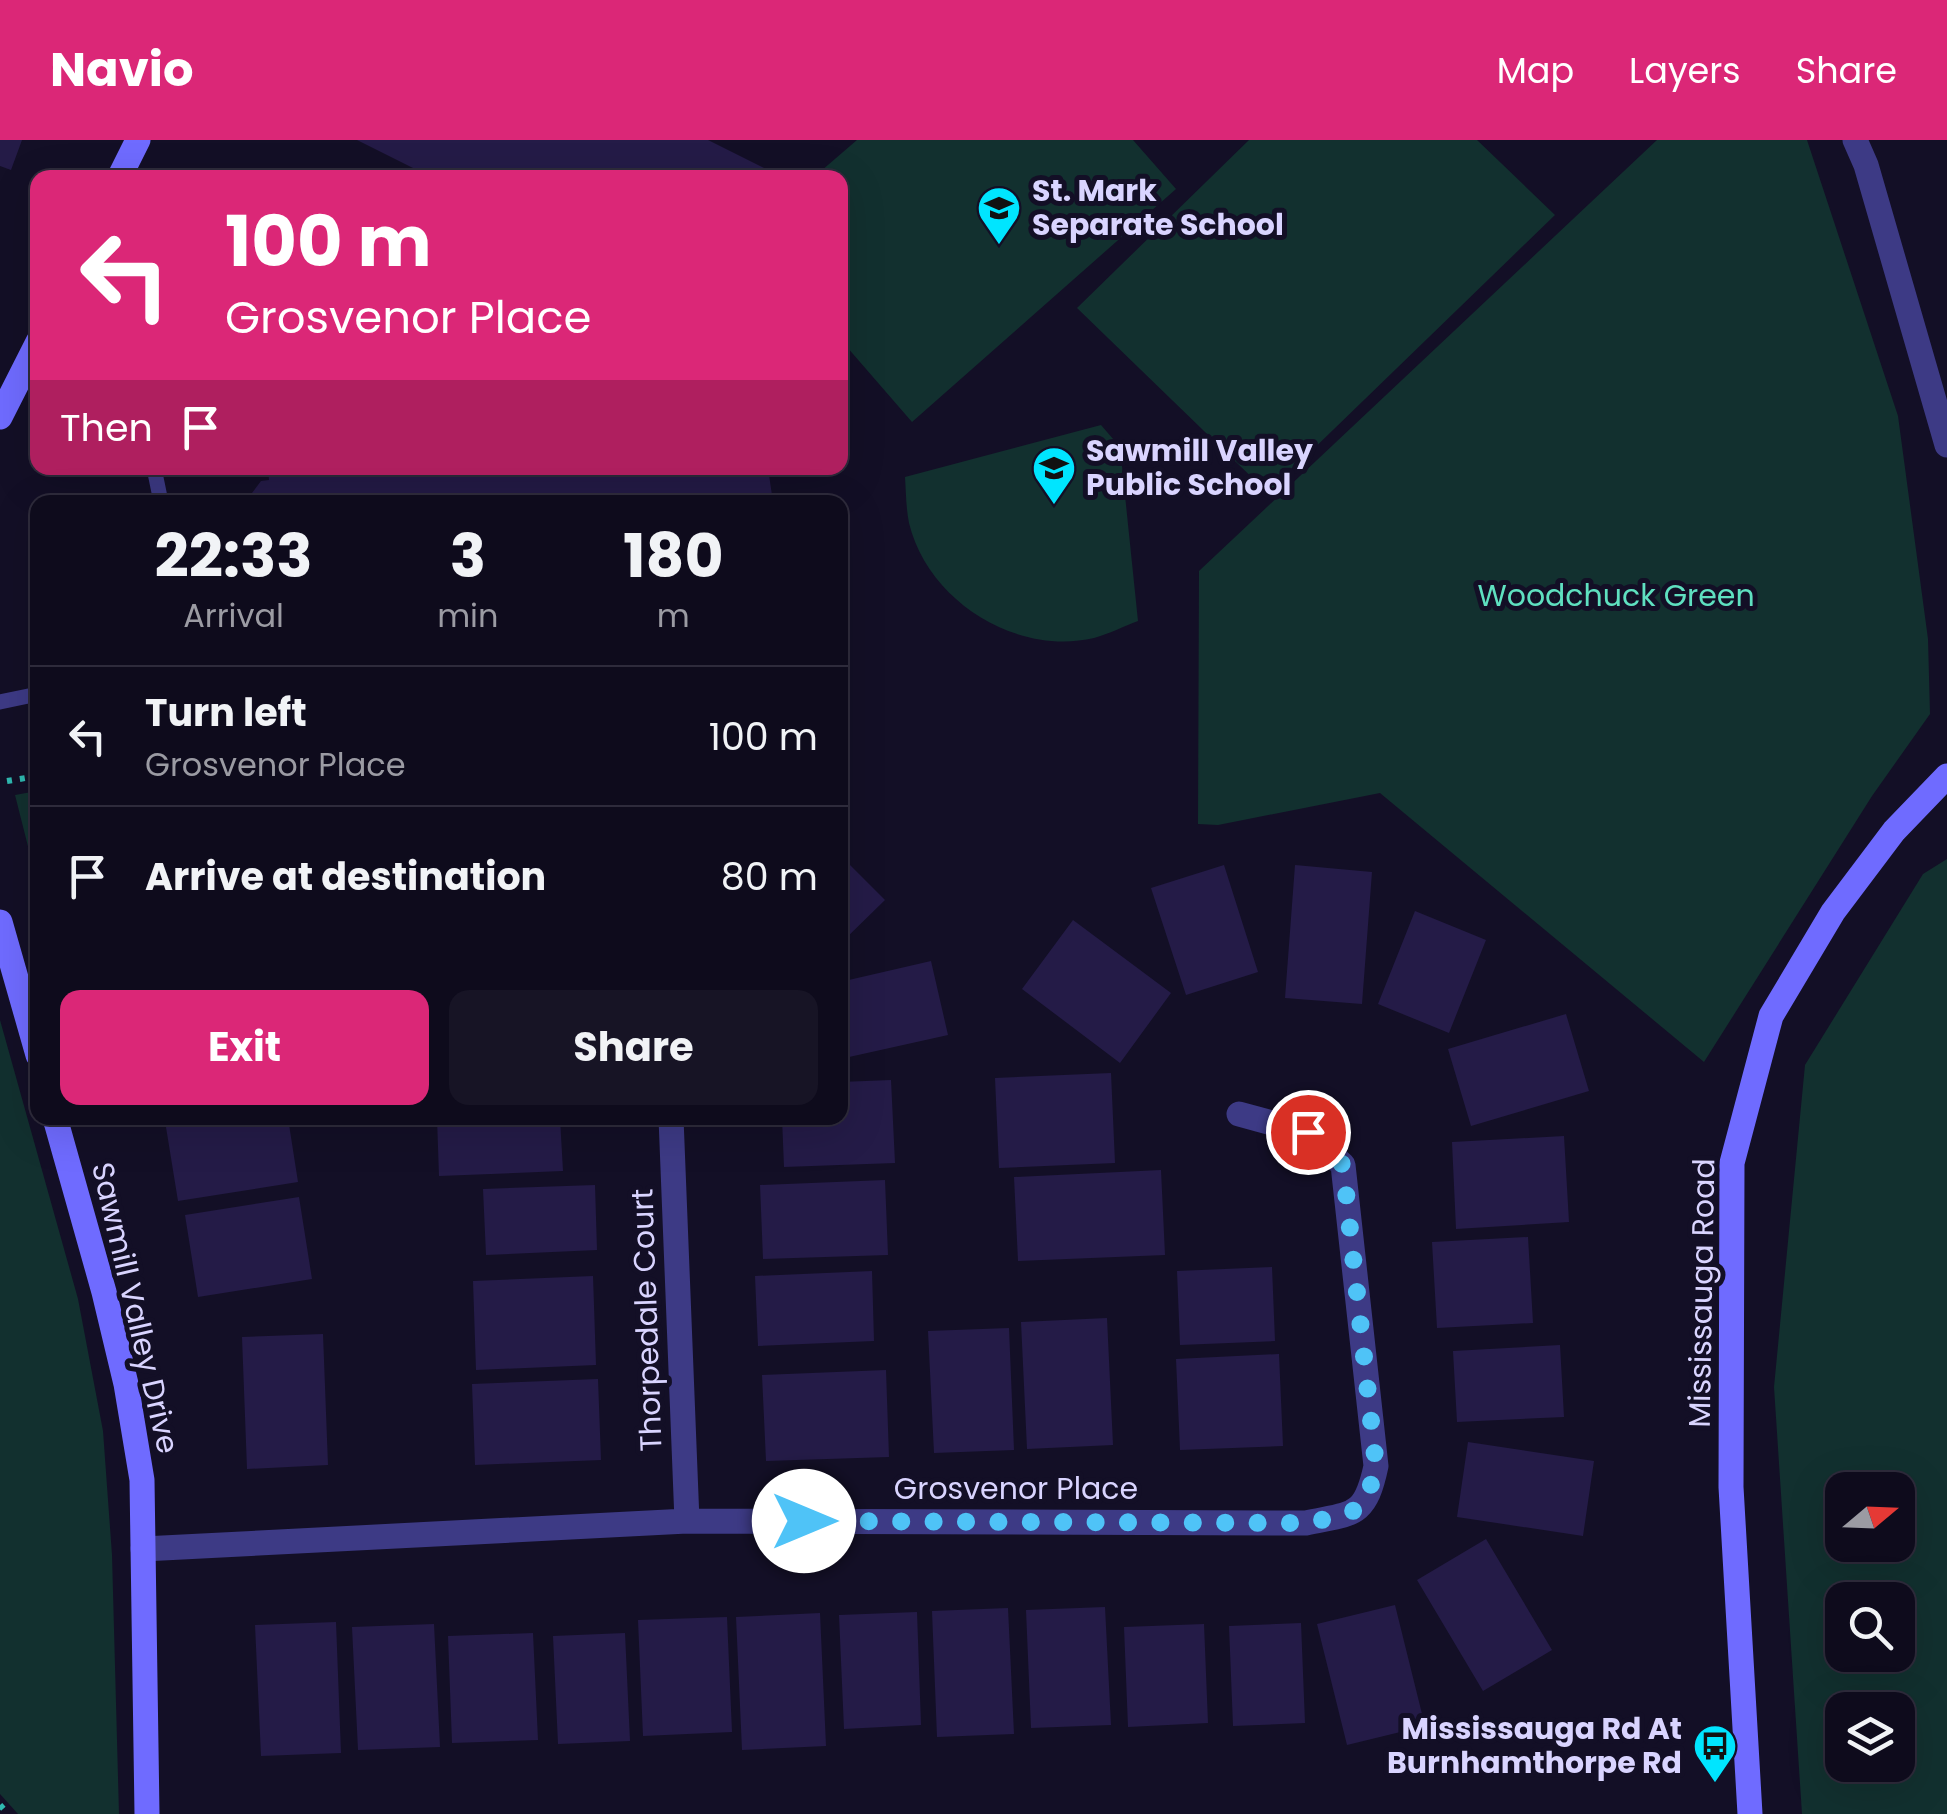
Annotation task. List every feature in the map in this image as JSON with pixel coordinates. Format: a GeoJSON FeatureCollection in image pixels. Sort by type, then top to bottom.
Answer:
{"type":"FeatureCollection","features":[{"type":"Feature","properties":{"kind":"main road"},"geometry":{"type":"LineString","coordinates":[[123,170],[138,140]]}},
{"type":"Feature","properties":{"kind":"main road"},"geometry":{"type":"LineString","coordinates":[[0,417],[30,358]]}},
{"type":"Feature","properties":{"kind":"main road","name":"Mississauga Road"},"geometry":{"type":"LineString","coordinates":[[1750,1814],[1730,1487],[1732,1163],[1771,1016],[1833,912],[1894,830],[1947,776]]}},
{"type":"Feature","properties":{"kind":"main road"},"geometry":{"type":"LineString","coordinates":[[0,922],[30,1027]]}},
{"type":"Feature","properties":{"kind":"main road","name":"Sawmill Valley Drive"},"geometry":{"type":"LineString","coordinates":[[57,1125],[104,1292],[126,1384],[142,1480],[147,1814]]}},
{"type":"Feature","properties":{"kind":"street"},"geometry":{"type":"LineString","coordinates":[[1855,140],[1866,165],[1947,445]]}},
{"type":"Feature","properties":{"kind":"street","name":"Grosvenor Place"},"geometry":{"type":"LineString","coordinates":[[143,1549],[688,1521],[1306,1523],[1352,1513],[1369,1496],[1376,1466],[1343,1165],[1308,1132],[1239,1114]]}},
{"type":"Feature","properties":{"kind":"street","name":"Thorpedale Court"},"geometry":{"type":"LineString","coordinates":[[671,1125],[688,1521]]}},
{"type":"Feature","properties":{"kind":"lane"},"geometry":{"type":"LineString","coordinates":[[0,702],[30,696]]}},
{"type":"Feature","properties":{"kind":"path"},"geometry":{"type":"LineString","coordinates":[[7,782],[30,778]]}},
{"type":"Feature","properties":{"kind":"path"},"geometry":{"type":"LineString","coordinates":[[0,1806],[8,1814]]}},
{"type":"Feature","properties":{"kind":"green space"},"geometry":{"type":"Polygon","coordinates":[[[857,140],[1133,140],[1176,189],[912,422],[848,348],[848,170],[822,170],[857,140]]]}},
{"type":"Feature","properties":{"kind":"green space"},"geometry":{"type":"Polygon","coordinates":[[[1249,140],[1477,140],[1555,215],[1268,493],[1077,308],[1249,140]]]}},
{"type":"Feature","properties":{"kind":"green space","name":"Woodchuck Green"},"geometry":{"type":"Polygon","coordinates":[[[1657,140],[1807,140],[1898,416],[1928,639],[1930,714],[1872,796],[1704,1062],[1380,793],[1218,825],[1198,824],[1199,571],[1657,140]]]}},
{"type":"Feature","properties":{"kind":"green space"},"geometry":{"type":"Polygon","coordinates":[[[1101,425],[1120,447],[1138,621],[1094,638],[1064,641],[1035,639],[979,617],[935,576],[919,551],[909,523],[905,477],[1101,425]]]}},
{"type":"Feature","properties":{"kind":"green space"},"geometry":{"type":"Polygon","coordinates":[[[30,792],[30,854],[15,795],[30,792]]]}},
{"type":"Feature","properties":{"kind":"green space"},"geometry":{"type":"Polygon","coordinates":[[[1947,859],[1947,1814],[1802,1814],[1774,1387],[1805,1065],[1923,874],[1947,859]]]}},
{"type":"Feature","properties":{"kind":"green space"},"geometry":{"type":"Polygon","coordinates":[[[0,1020],[78,1299],[103,1431],[112,1555],[119,1814],[18,1814],[0,1794],[0,1020]]]}},
{"type":"Feature","properties":{"kind":"building"},"geometry":{"type":"Polygon","coordinates":[[[0,140],[22,140],[11,170],[0,166],[0,140]]]}},
{"type":"Feature","properties":{"kind":"building"},"geometry":{"type":"Polygon","coordinates":[[[357,140],[708,140],[764,168],[763,170],[417,170],[357,140]]]}},
{"type":"Feature","properties":{"kind":"building"},"geometry":{"type":"Polygon","coordinates":[[[269,475],[769,475],[772,495],[252,495],[261,481],[269,480],[269,475]]]}},
{"type":"Feature","properties":{"kind":"building"},"geometry":{"type":"Polygon","coordinates":[[[848,863],[885,900],[848,936],[848,863]]]}},
{"type":"Feature","properties":{"kind":"building"},"geometry":{"type":"Polygon","coordinates":[[[1224,865],[1258,972],[1186,995],[1151,888],[1224,865]]]}},
{"type":"Feature","properties":{"kind":"building"},"geometry":{"type":"Polygon","coordinates":[[[1295,865],[1372,872],[1362,1004],[1285,998],[1295,865]]]}},
{"type":"Feature","properties":{"kind":"building"},"geometry":{"type":"Polygon","coordinates":[[[1415,911],[1486,940],[1449,1033],[1378,1004],[1415,911]]]}},
{"type":"Feature","properties":{"kind":"building"},"geometry":{"type":"Polygon","coordinates":[[[1073,920],[1171,993],[1120,1063],[1022,989],[1073,920]]]}},
{"type":"Feature","properties":{"kind":"building"},"geometry":{"type":"Polygon","coordinates":[[[931,961],[948,1035],[848,1057],[848,980],[931,961]]]}},
{"type":"Feature","properties":{"kind":"building"},"geometry":{"type":"Polygon","coordinates":[[[1566,1014],[1589,1091],[1471,1126],[1448,1049],[1566,1014]]]}},
{"type":"Feature","properties":{"kind":"building"},"geometry":{"type":"Polygon","coordinates":[[[1111,1073],[1115,1163],[999,1168],[995,1078],[1111,1073]]]}},
{"type":"Feature","properties":{"kind":"building"},"geometry":{"type":"Polygon","coordinates":[[[891,1080],[895,1163],[784,1167],[782,1125],[848,1125],[848,1082],[891,1080]]]}},
{"type":"Feature","properties":{"kind":"building"},"geometry":{"type":"Polygon","coordinates":[[[166,1125],[289,1125],[298,1182],[178,1201],[166,1125]]]}},
{"type":"Feature","properties":{"kind":"building"},"geometry":{"type":"Polygon","coordinates":[[[437,1125],[560,1125],[563,1171],[439,1176],[437,1125]]]}},
{"type":"Feature","properties":{"kind":"building"},"geometry":{"type":"Polygon","coordinates":[[[1564,1136],[1569,1222],[1456,1229],[1452,1142],[1564,1136]]]}},
{"type":"Feature","properties":{"kind":"building"},"geometry":{"type":"Polygon","coordinates":[[[1161,1170],[1165,1255],[1018,1261],[1014,1177],[1161,1170]]]}},
{"type":"Feature","properties":{"kind":"building"},"geometry":{"type":"Polygon","coordinates":[[[885,1180],[888,1255],[763,1259],[760,1185],[885,1180]]]}},
{"type":"Feature","properties":{"kind":"building"},"geometry":{"type":"Polygon","coordinates":[[[595,1185],[597,1250],[486,1255],[483,1189],[595,1185]]]}},
{"type":"Feature","properties":{"kind":"building"},"geometry":{"type":"Polygon","coordinates":[[[299,1197],[312,1279],[198,1297],[185,1215],[299,1197]]]}},
{"type":"Feature","properties":{"kind":"building"},"geometry":{"type":"Polygon","coordinates":[[[1528,1237],[1533,1323],[1437,1328],[1432,1242],[1528,1237]]]}},
{"type":"Feature","properties":{"kind":"building"},"geometry":{"type":"Polygon","coordinates":[[[1272,1267],[1275,1341],[1180,1345],[1177,1271],[1272,1267]]]}},
{"type":"Feature","properties":{"kind":"building"},"geometry":{"type":"Polygon","coordinates":[[[872,1271],[874,1341],[758,1346],[755,1276],[872,1271]]]}},
{"type":"Feature","properties":{"kind":"building"},"geometry":{"type":"Polygon","coordinates":[[[593,1276],[596,1365],[476,1370],[473,1281],[593,1276]]]}},
{"type":"Feature","properties":{"kind":"building"},"geometry":{"type":"Polygon","coordinates":[[[1107,1318],[1113,1445],[1027,1449],[1021,1322],[1107,1318]]]}},
{"type":"Feature","properties":{"kind":"building"},"geometry":{"type":"Polygon","coordinates":[[[1009,1328],[1014,1450],[934,1453],[928,1331],[1009,1328]]]}},
{"type":"Feature","properties":{"kind":"building"},"geometry":{"type":"Polygon","coordinates":[[[323,1334],[328,1465],[247,1469],[242,1337],[323,1334]]]}},
{"type":"Feature","properties":{"kind":"building"},"geometry":{"type":"Polygon","coordinates":[[[1560,1345],[1564,1417],[1457,1422],[1453,1351],[1560,1345]]]}},
{"type":"Feature","properties":{"kind":"building"},"geometry":{"type":"Polygon","coordinates":[[[1279,1354],[1283,1446],[1180,1450],[1176,1359],[1279,1354]]]}},
{"type":"Feature","properties":{"kind":"building"},"geometry":{"type":"Polygon","coordinates":[[[886,1370],[889,1457],[766,1461],[762,1375],[886,1370]]]}},
{"type":"Feature","properties":{"kind":"building"},"geometry":{"type":"Polygon","coordinates":[[[598,1379],[601,1460],[475,1465],[472,1384],[598,1379]]]}},
{"type":"Feature","properties":{"kind":"building"},"geometry":{"type":"Polygon","coordinates":[[[1468,1442],[1594,1461],[1583,1536],[1457,1517],[1468,1442]]]}},
{"type":"Feature","properties":{"kind":"building"},"geometry":{"type":"Polygon","coordinates":[[[1486,1539],[1552,1650],[1483,1691],[1417,1580],[1486,1539]]]}},
{"type":"Feature","properties":{"kind":"building"},"geometry":{"type":"Polygon","coordinates":[[[1395,1605],[1425,1726],[1347,1745],[1317,1624],[1395,1605]]]}},
{"type":"Feature","properties":{"kind":"building"},"geometry":{"type":"Polygon","coordinates":[[[1105,1607],[1111,1725],[1031,1728],[1026,1610],[1105,1607]]]}},
{"type":"Feature","properties":{"kind":"building"},"geometry":{"type":"Polygon","coordinates":[[[1008,1608],[1014,1734],[937,1737],[932,1611],[1008,1608]]]}},
{"type":"Feature","properties":{"kind":"building"},"geometry":{"type":"Polygon","coordinates":[[[917,1612],[921,1725],[844,1729],[839,1615],[917,1612]]]}},
{"type":"Feature","properties":{"kind":"building"},"geometry":{"type":"Polygon","coordinates":[[[820,1613],[826,1746],[742,1750],[736,1617],[820,1613]]]}},
{"type":"Feature","properties":{"kind":"building"},"geometry":{"type":"Polygon","coordinates":[[[727,1617],[732,1732],[643,1736],[638,1620],[727,1617]]]}},
{"type":"Feature","properties":{"kind":"building"},"geometry":{"type":"Polygon","coordinates":[[[336,1622],[341,1753],[261,1756],[255,1625],[336,1622]]]}},
{"type":"Feature","properties":{"kind":"building"},"geometry":{"type":"Polygon","coordinates":[[[1301,1623],[1305,1723],[1233,1726],[1229,1626],[1301,1623]]]}},
{"type":"Feature","properties":{"kind":"building"},"geometry":{"type":"Polygon","coordinates":[[[434,1624],[440,1747],[358,1750],[352,1627],[434,1624]]]}},
{"type":"Feature","properties":{"kind":"building"},"geometry":{"type":"Polygon","coordinates":[[[1204,1624],[1208,1723],[1128,1727],[1124,1627],[1204,1624]]]}},
{"type":"Feature","properties":{"kind":"building"},"geometry":{"type":"Polygon","coordinates":[[[533,1633],[538,1740],[452,1743],[448,1636],[533,1633]]]}},
{"type":"Feature","properties":{"kind":"building"},"geometry":{"type":"Polygon","coordinates":[[[625,1633],[630,1741],[558,1744],[553,1636],[625,1633]]]}},
{"type":"Feature","properties":{"kind":"place","name":"St. Mark Separate School"},"geometry":{"type":"Point","coordinates":[999,246]}},
{"type":"Feature","properties":{"kind":"place","name":"Sawmill Valley Public School"},"geometry":{"type":"Point","coordinates":[1054,506]}},
{"type":"Feature","properties":{"kind":"place","name":"Mississauga Rd At Burnhamthorpe Rd"},"geometry":{"type":"Point","coordinates":[1715,1784]}},
{"type":"Feature","properties":{"kind":"route"},"geometry":{"type":"LineString","coordinates":[[804,1521],[1306,1523],[1352,1513],[1369,1496],[1376,1466],[1343,1165],[1308,1132]]}}]}
